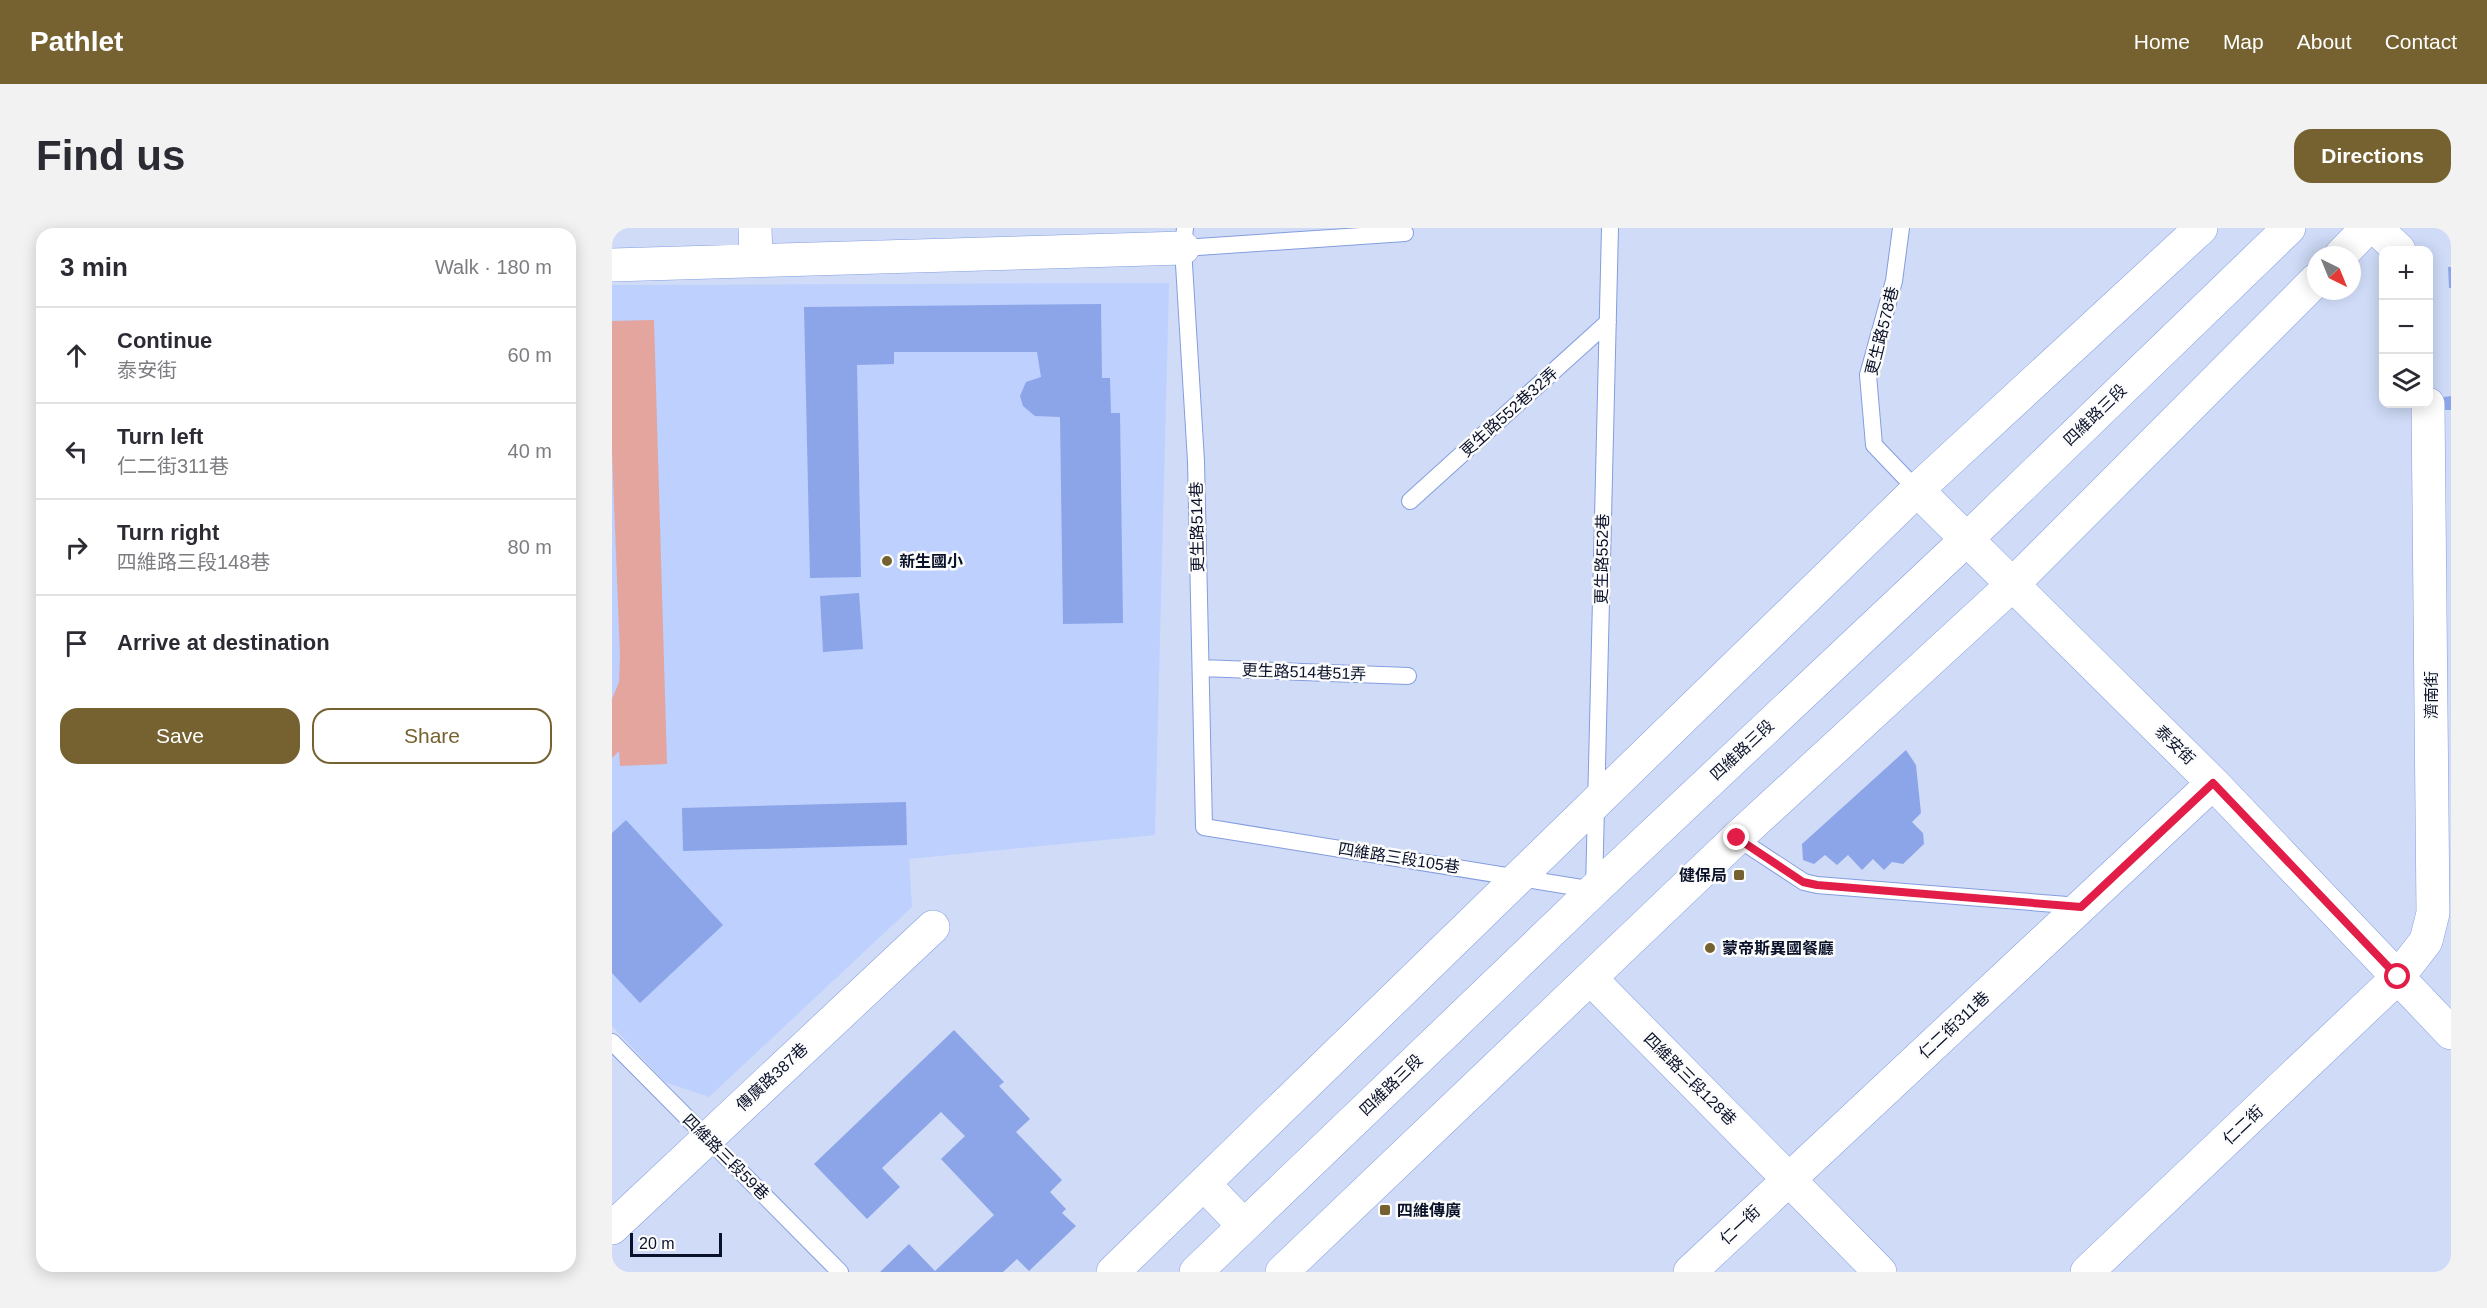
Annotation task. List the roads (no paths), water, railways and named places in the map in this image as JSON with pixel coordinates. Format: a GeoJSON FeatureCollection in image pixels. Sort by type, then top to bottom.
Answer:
{"type":"FeatureCollection","features":[{"type":"Feature","properties":{"kind":"street"},"geometry":{"type":"LineString","coordinates":[[1113,1272],[1917,490],[2201,228]]}},
{"type":"Feature","properties":{"kind":"street","name":"四維路三段"},"geometry":{"type":"LineString","coordinates":[[1196,1272],[1594,890],[1967,539],[2289,228]]}},
{"type":"Feature","properties":{"kind":"street"},"geometry":{"type":"LineString","coordinates":[[2349,246],[2367,228]]}},
{"type":"Feature","properties":{"kind":"street"},"geometry":{"type":"LineString","coordinates":[[2376,228],[2395,246]]}},
{"type":"Feature","properties":{"kind":"street"},"geometry":{"type":"LineString","coordinates":[[612,265],[756,244],[1184,238]]}},
{"type":"Feature","properties":{"kind":"street"},"geometry":{"type":"LineString","coordinates":[[1282,1272],[1737,838],[2011,586],[2307,289]]}},
{"type":"Feature","properties":{"kind":"street","name":"濟南街"},"geometry":{"type":"LineString","coordinates":[[2398,977],[2426,941],[2433,913],[2441,613],[2428,408]]}},
{"type":"Feature","properties":{"kind":"street","name":"泰安街"},"geometry":{"type":"LineString","coordinates":[[1917,490],[2011,586],[2213,783],[2451,1033]]}},
{"type":"Feature","properties":{"kind":"street","name":"仁二街311巷"},"geometry":{"type":"LineString","coordinates":[[1790,1179],[2213,783]]}},
{"type":"Feature","properties":{"kind":"street","name":"傳廣路387巷"},"geometry":{"type":"LineString","coordinates":[[612,1228],[933,927]]}},
{"type":"Feature","properties":{"kind":"street","name":"仁二街"},"geometry":{"type":"LineString","coordinates":[[2087,1272],[2398,977]]}},
{"type":"Feature","properties":{"kind":"street","name":"四維路三段128巷"},"geometry":{"type":"LineString","coordinates":[[1591,979],[1790,1179]]}},
{"type":"Feature","properties":{"kind":"street"},"geometry":{"type":"LineString","coordinates":[[1790,1179],[1880,1272]]}},
{"type":"Feature","properties":{"kind":"street","name":"仁一街"},"geometry":{"type":"LineString","coordinates":[[1690,1272],[1790,1179]]}},
{"type":"Feature","properties":{"kind":"street"},"geometry":{"type":"LineString","coordinates":[[1204,1184],[1244,1226]]}},
{"type":"Feature","properties":{"kind":"lane","name":"更生路552巷"},"geometry":{"type":"LineString","coordinates":[[1594,890],[1610,228]]}},
{"type":"Feature","properties":{"kind":"lane","name":"更生路578巷"},"geometry":{"type":"LineString","coordinates":[[1901,228],[1894,281],[1868,375],[1874,445],[1917,490]]}},
{"type":"Feature","properties":{"kind":"lane"},"geometry":{"type":"LineString","coordinates":[[1184,238],[1405,233]]}},
{"type":"Feature","properties":{"kind":"lane","name":"更生路514巷"},"geometry":{"type":"LineString","coordinates":[[1184,238],[1196,461],[1204,827]]}},
{"type":"Feature","properties":{"kind":"lane","name":"更生路552巷32弄"},"geometry":{"type":"LineString","coordinates":[[1410,501],[1608,322]]}},
{"type":"Feature","properties":{"kind":"lane","name":"更生路514巷51弄"},"geometry":{"type":"LineString","coordinates":[[1201,668],[1408,676]]}},
{"type":"Feature","properties":{"kind":"lane","name":"四維路三段105巷"},"geometry":{"type":"LineString","coordinates":[[1204,827],[1594,890]]}},
{"type":"Feature","properties":{"kind":"lane"},"geometry":{"type":"LineString","coordinates":[[1737,838],[1803,882],[1817,885],[2081,907]]}},
{"type":"Feature","properties":{"kind":"lane","name":"四維路三段59巷"},"geometry":{"type":"LineString","coordinates":[[612,1042],[840,1272]]}},
{"type":"Feature","properties":{"kind":"place","name":"新生國小"},"geometry":{"type":"Point","coordinates":[887,561]}},
{"type":"Feature","properties":{"kind":"place","name":"健保局"},"geometry":{"type":"Point","coordinates":[1739,875]}},
{"type":"Feature","properties":{"kind":"place","name":"蒙帝斯異國餐廳"},"geometry":{"type":"Point","coordinates":[1710,948]}},
{"type":"Feature","properties":{"kind":"place","name":"四維傳廣"},"geometry":{"type":"Point","coordinates":[1385,1210]}}]}
